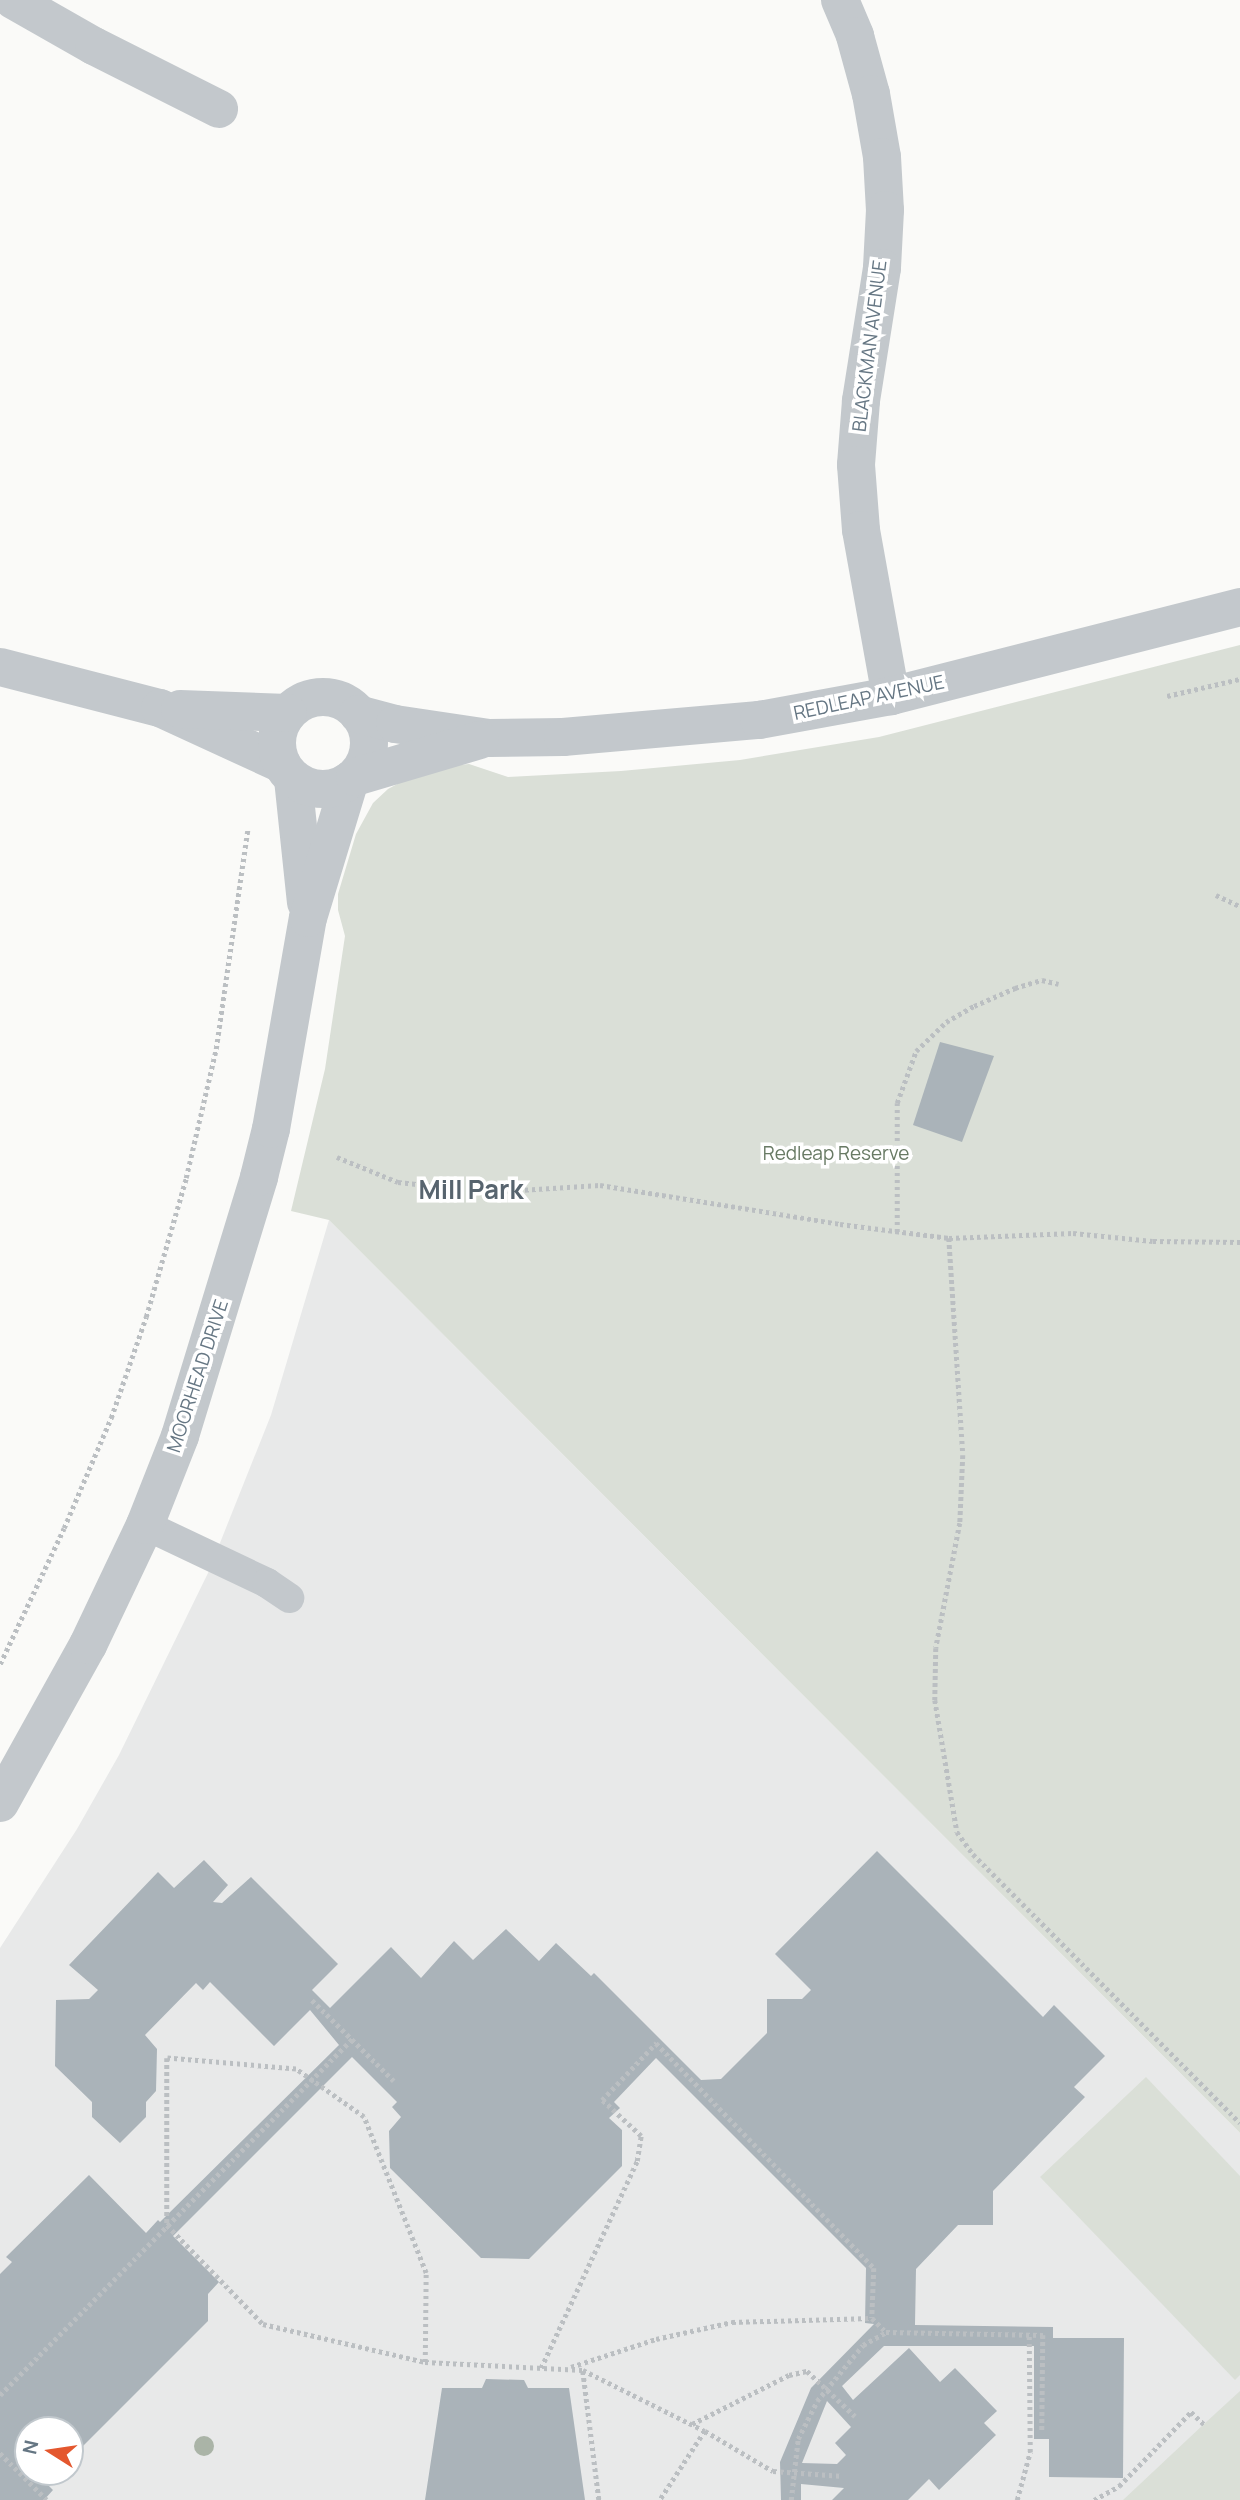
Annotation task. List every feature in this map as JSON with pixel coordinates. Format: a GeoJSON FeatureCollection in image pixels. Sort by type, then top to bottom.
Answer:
{"type":"FeatureCollection","features":[{"type":"Feature","properties":{"kind":"street"},"geometry":{"type":"LineString","coordinates":[[13,0],[94,46],[219,109]]}},
{"type":"Feature","properties":{"kind":"street","name":"BLACKMAN AVENUE"},"geometry":{"type":"LineString","coordinates":[[840,0],[855,36],[871,94],[882,157],[885,210],[882,268],[861,401],[856,465],[861,530],[891,696]]}},
{"type":"Feature","properties":{"kind":"street","name":"REDLEAP AVENUE"},"geometry":{"type":"LineString","coordinates":[[358,714],[395,724],[489,738],[563,737],[731,723],[891,696],[1240,607]]}},
{"type":"Feature","properties":{"kind":"street"},"geometry":{"type":"LineString","coordinates":[[0,667],[160,708],[322,789],[353,778],[363,766],[369,740],[358,714],[340,701],[318,697],[306,700],[288,713],[277,738],[287,771]]}},
{"type":"Feature","properties":{"kind":"street"},"geometry":{"type":"LineString","coordinates":[[160,708],[288,713]]}},
{"type":"Feature","properties":{"kind":"street","name":"REDLEAP AVENUE"},"geometry":{"type":"LineString","coordinates":[[353,778],[489,738]]}},
{"type":"Feature","properties":{"kind":"street","name":"MOORHEAD DRIVE"},"geometry":{"type":"LineString","coordinates":[[287,771],[298,820],[308,918]]}},
{"type":"Feature","properties":{"kind":"street","name":"MOORHEAD DRIVE"},"geometry":{"type":"LineString","coordinates":[[0,1803],[25,1763],[88,1645],[145,1525],[180,1436],[259,1177],[271,1129],[308,918],[353,778]]}},
{"type":"Feature","properties":{"kind":"lane"},"geometry":{"type":"LineString","coordinates":[[145,1525],[255,1577],[289,1598]]}},
{"type":"Feature","properties":{"kind":"path"},"geometry":{"type":"LineString","coordinates":[[1167,696],[1240,679]]}},
{"type":"Feature","properties":{"kind":"path"},"geometry":{"type":"LineString","coordinates":[[0,1664],[64,1528],[106,1430],[146,1317],[186,1178],[216,1049],[251,814],[298,820]]}},
{"type":"Feature","properties":{"kind":"path"},"geometry":{"type":"LineString","coordinates":[[1216,895],[1240,906]]}},
{"type":"Feature","properties":{"kind":"path"},"geometry":{"type":"LineString","coordinates":[[897,1232],[897,1103],[916,1051],[946,1022],[974,1006],[1015,988],[1042,980],[1059,984]]}},
{"type":"Feature","properties":{"kind":"path"},"geometry":{"type":"LineString","coordinates":[[337,1157],[398,1182],[490,1192],[600,1185],[949,1238],[1073,1233],[1153,1241],[1240,1242]]}},
{"type":"Feature","properties":{"kind":"path"},"geometry":{"type":"LineString","coordinates":[[949,1238],[963,1455],[960,1523],[936,1648],[935,1700],[957,1832],[973,1854],[1240,2123]]}},
{"type":"Feature","properties":{"kind":"path"},"geometry":{"type":"LineString","coordinates":[[312,2000],[394,2081]]}},
{"type":"Feature","properties":{"kind":"path"},"geometry":{"type":"LineString","coordinates":[[0,2395],[352,2039]]}},
{"type":"Feature","properties":{"kind":"path"},"geometry":{"type":"LineString","coordinates":[[541,2368],[637,2161],[641,2136],[602,2100],[656,2043],[874,2268],[872,2318]]}},
{"type":"Feature","properties":{"kind":"path"},"geometry":{"type":"LineString","coordinates":[[425,2362],[425,2273],[364,2117],[296,2069],[167,2058],[167,2225],[263,2324],[425,2362],[583,2370],[705,2431],[773,2471],[844,2476]]}},
{"type":"Feature","properties":{"kind":"path"},"geometry":{"type":"LineString","coordinates":[[567,2369],[656,2339],[733,2322],[872,2318],[886,2332]]}},
{"type":"Feature","properties":{"kind":"path"},"geometry":{"type":"LineString","coordinates":[[790,2500],[798,2439],[817,2401],[863,2345],[886,2332],[1044,2335],[1042,2430]]}},
{"type":"Feature","properties":{"kind":"path"},"geometry":{"type":"LineString","coordinates":[[1017,2500],[1030,2452],[1028,2335]]}},
{"type":"Feature","properties":{"kind":"path"},"geometry":{"type":"LineString","coordinates":[[583,2370],[599,2500]]}},
{"type":"Feature","properties":{"kind":"path"},"geometry":{"type":"LineString","coordinates":[[691,2424],[789,2375],[807,2371],[855,2416]]}},
{"type":"Feature","properties":{"kind":"path"},"geometry":{"type":"LineString","coordinates":[[1094,2500],[1119,2486],[1191,2412],[1205,2424]]}},
{"type":"Feature","properties":{"kind":"path"},"geometry":{"type":"LineString","coordinates":[[660,2500],[705,2431]]}},
{"type":"Feature","properties":{"kind":"path"},"geometry":{"type":"LineString","coordinates":[[0,2453],[47,2500]]}},
{"type":"Feature","properties":{"kind":"shaded area"},"geometry":{"type":"Polygon","coordinates":[[[329,1220],[1240,2133],[1240,2500],[0,2500],[0,1948],[77,1829],[119,1755],[208,1573],[271,1415],[329,1220]]]}},
{"type":"Feature","properties":{"kind":"green space","name":"Redleap Reserve"},"geometry":{"type":"Polygon","coordinates":[[[1240,645],[1240,2133],[329,1220],[291,1211],[325,1069],[345,936],[338,910],[338,894],[356,834],[373,803],[388,789],[412,776],[450,766],[469,764],[508,777],[621,771],[740,760],[879,737],[1240,645]]]}},
{"type":"Feature","properties":{"kind":"green space"},"geometry":{"type":"Polygon","coordinates":[[[1146,2077],[1240,2176],[1240,2375],[1235,2380],[1040,2177],[1146,2077]]]}},
{"type":"Feature","properties":{"kind":"green space"},"geometry":{"type":"Polygon","coordinates":[[[1240,2391],[1240,2500],[1123,2500],[1204,2424],[1240,2391]]]}},
{"type":"Feature","properties":{"kind":"building"},"geometry":{"type":"Polygon","coordinates":[[[940,1042],[994,1056],[962,1142],[913,1125],[940,1042]]]}},
{"type":"Feature","properties":{"kind":"building"},"geometry":{"type":"Polygon","coordinates":[[[877,1851],[1043,2017],[1054,2005],[1105,2056],[1074,2087],[1085,2097],[993,2191],[993,2225],[958,2225],[916,2269],[915,2325],[1053,2327],[1053,2338],[1124,2338],[1123,2478],[1049,2477],[1049,2439],[1034,2439],[1034,2346],[884,2346],[842,2386],[853,2400],[909,2348],[940,2382],[955,2368],[997,2411],[984,2423],[996,2435],[939,2490],[929,2479],[908,2500],[832,2500],[844,2488],[801,2484],[801,2500],[781,2500],[780,2462],[811,2388],[874,2324],[865,2323],[866,2268],[656,2058],[614,2102],[620,2108],[609,2118],[622,2130],[622,2166],[529,2259],[481,2258],[390,2168],[389,2131],[401,2117],[392,2107],[397,2102],[352,2057],[173,2236],[219,2282],[208,2294],[208,2321],[84,2445],[84,2416],[14,2416],[14,2486],[49,2486],[53,2490],[44,2500],[0,2500],[0,2274],[12,2262],[6,2257],[89,2175],[146,2233],[339,2045],[310,2010],[274,2046],[210,1982],[203,1990],[196,1983],[145,2035],[157,2049],[156,2091],[146,2102],[146,2117],[120,2143],[92,2117],[92,2102],[55,2066],[56,2000],[89,1999],[98,1990],[69,1965],[158,1872],[174,1888],[204,1860],[228,1885],[213,1902],[222,1903],[251,1877],[338,1964],[312,1990],[330,2008],[391,1947],[421,1978],[454,1941],[473,1960],[506,1929],[539,1961],[556,1943],[591,1976],[594,1973],[701,2080],[721,2079],[767,2033],[767,1999],[802,1999],[811,1990],[775,1954],[877,1851]],[[827,2401],[802,2463],[837,2464],[846,2455],[835,2443],[851,2427],[827,2401]]]}},
{"type":"Feature","properties":{"kind":"building"},"geometry":{"type":"Polygon","coordinates":[[[486,2379],[524,2380],[528,2388],[569,2388],[585,2500],[425,2500],[442,2388],[482,2388],[486,2379]]]}},
{"type":"Feature","properties":{"kind":"district","name":"Mill Park"},"geometry":{"type":"Point","coordinates":[471,1190]}}]}
